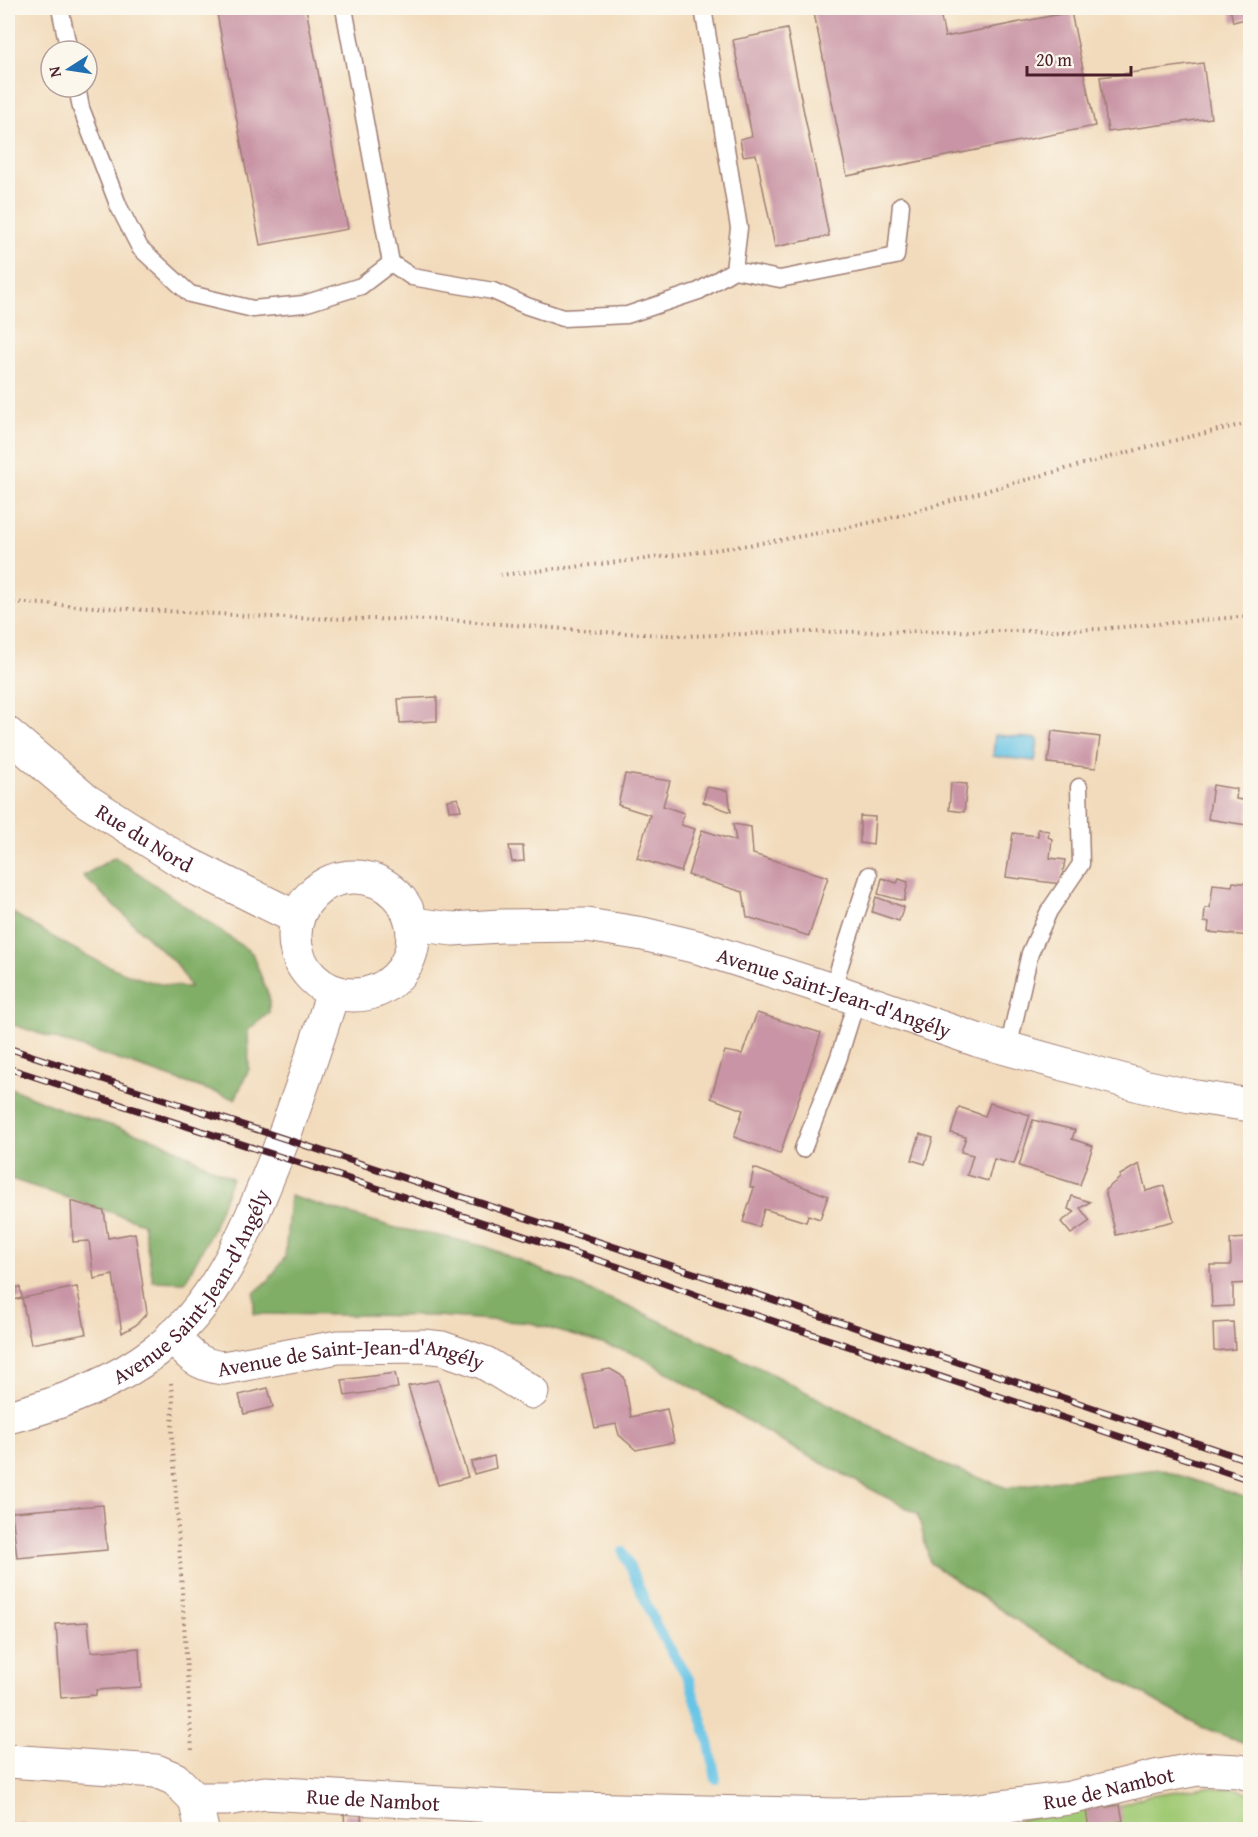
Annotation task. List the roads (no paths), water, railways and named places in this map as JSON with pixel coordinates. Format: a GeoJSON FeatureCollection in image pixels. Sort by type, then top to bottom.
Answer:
{"type":"FeatureCollection","features":[{"type":"Feature","properties":{"kind":"street","name":"Rue du Nord"},"geometry":{"type":"LineString","coordinates":[[8,734],[97,808],[178,859],[297,918]]}},
{"type":"Feature","properties":{"kind":"street"},"geometry":{"type":"LineString","coordinates":[[346,877],[368,878],[388,887],[404,903],[412,924],[413,949],[402,972],[383,989],[359,996],[333,992],[314,981],[301,963],[295,940],[297,918],[308,899],[324,884],[346,877]]}},
{"type":"Feature","properties":{"kind":"street","name":"Avenue Saint-Jean-d'Angély"},"geometry":{"type":"LineString","coordinates":[[412,924],[462,929],[587,925],[642,934],[701,948],[976,1040],[1143,1086],[1251,1105]]}},
{"type":"Feature","properties":{"kind":"street","name":"Avenue Saint-Jean-d'Angély"},"geometry":{"type":"LineString","coordinates":[[8,1417],[67,1400],[118,1377],[165,1344],[188,1322],[223,1274],[247,1230],[304,1084],[333,992]]}},
{"type":"Feature","properties":{"kind":"street","name":"Avenue de Saint-Jean-d'Angély"},"geometry":{"type":"LineString","coordinates":[[165,1344],[188,1354],[206,1366],[223,1368],[338,1347],[423,1346],[442,1348],[485,1363],[532,1392]]}},
{"type":"Feature","properties":{"kind":"street"},"geometry":{"type":"LineString","coordinates":[[8,1761],[156,1771],[175,1779],[199,1814]]}},
{"type":"Feature","properties":{"kind":"street","name":"Rue de Nambot"},"geometry":{"type":"LineString","coordinates":[[199,1814],[227,1799],[265,1793],[531,1808],[825,1815],[924,1814],[963,1812],[1070,1798],[1198,1769],[1239,1771],[1251,1774]]}},
{"type":"Feature","properties":{"kind":"lane"},"geometry":{"type":"LineString","coordinates":[[60,8],[66,39]]}},
{"type":"Feature","properties":{"kind":"lane"},"geometry":{"type":"LineString","coordinates":[[344,8],[391,263],[412,277],[493,291],[563,318],[627,315],[699,291],[734,270],[780,279],[896,256],[901,205]]}},
{"type":"Feature","properties":{"kind":"lane"},"geometry":{"type":"LineString","coordinates":[[703,8],[739,228],[734,270]]}},
{"type":"Feature","properties":{"kind":"lane"},"geometry":{"type":"LineString","coordinates":[[79,99],[115,196],[140,248],[190,294],[253,309],[304,304],[361,286],[391,263]]}},
{"type":"Feature","properties":{"kind":"lane"},"geometry":{"type":"LineString","coordinates":[[1008,1048],[1030,952],[1049,910],[1081,864],[1079,787]]}},
{"type":"Feature","properties":{"kind":"lane"},"geometry":{"type":"LineString","coordinates":[[803,1149],[839,1057],[845,995],[869,874]]}},
{"type":"Feature","properties":{"kind":"water"},"geometry":{"type":"Polygon","coordinates":[[[995,735],[1038,739],[1035,761],[993,756],[995,735]]]}},
{"type":"Feature","properties":{"kind":"waterway"},"geometry":{"type":"LineString","coordinates":[[623,1552],[659,1631],[689,1679],[709,1743],[716,1779]]}},
{"type":"Feature","properties":{"kind":"waterway"},"geometry":{"type":"LineString","coordinates":[[540,1830],[548,1825],[561,1825]]}},
{"type":"Feature","properties":{"kind":"railway"},"geometry":{"type":"LineString","coordinates":[[8,1048],[709,1278],[1250,1461]]}},
{"type":"Feature","properties":{"kind":"railway"},"geometry":{"type":"LineString","coordinates":[[8,1068],[616,1266],[710,1300],[1250,1480]]}}]}
